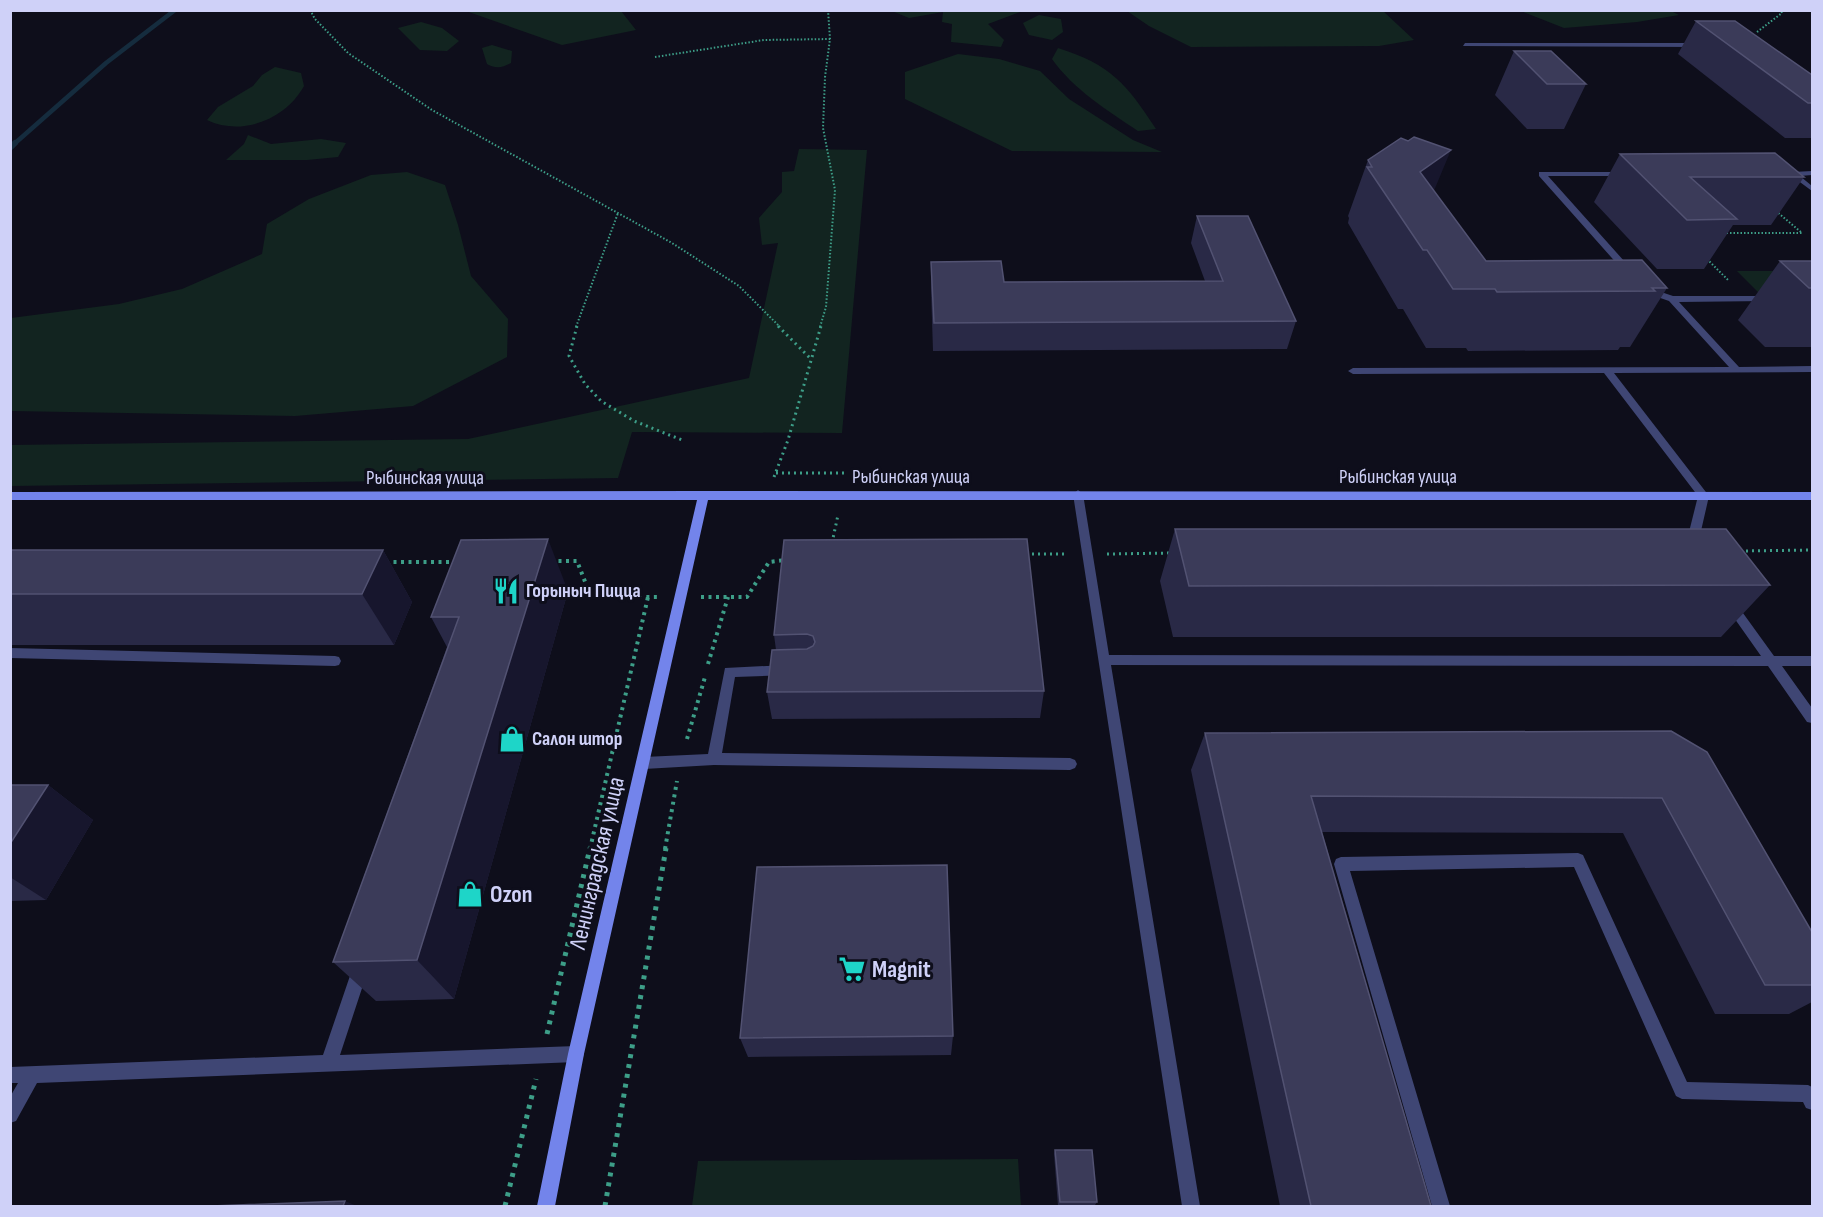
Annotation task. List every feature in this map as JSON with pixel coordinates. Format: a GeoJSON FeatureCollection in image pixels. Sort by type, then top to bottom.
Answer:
{"type":"FeatureCollection","features":[{"type":"Feature","properties":{"kind":"main road","name":"Рыбинская улица"},"geometry":{"type":"LineString","coordinates":[[10,496],[1078,494],[1812,496]]}},
{"type":"Feature","properties":{"kind":"main road","name":"Ленинградская улица"},"geometry":{"type":"LineString","coordinates":[[546,1206],[576,1054],[704,495]]}},
{"type":"Feature","properties":{"kind":"lane"},"geometry":{"type":"LineString","coordinates":[[1465,45],[1705,45]]}},
{"type":"Feature","properties":{"kind":"lane"},"geometry":{"type":"LineString","coordinates":[[1637,280],[1542,174],[1638,174]]}},
{"type":"Feature","properties":{"kind":"lane"},"geometry":{"type":"LineString","coordinates":[[1783,174],[1812,174]]}},
{"type":"Feature","properties":{"kind":"lane"},"geometry":{"type":"LineString","coordinates":[[1793,174],[1812,189]]}},
{"type":"Feature","properties":{"kind":"lane"},"geometry":{"type":"LineString","coordinates":[[1645,289],[1672,299],[1780,298]]}},
{"type":"Feature","properties":{"kind":"lane"},"geometry":{"type":"LineString","coordinates":[[1672,299],[1736,369]]}},
{"type":"Feature","properties":{"kind":"lane"},"geometry":{"type":"LineString","coordinates":[[1353,371],[1812,369]]}},
{"type":"Feature","properties":{"kind":"lane"},"geometry":{"type":"LineString","coordinates":[[1607,370],[1704,495],[1691,551],[1697,559]]}},
{"type":"Feature","properties":{"kind":"lane"},"geometry":{"type":"LineString","coordinates":[[1078,494],[1191,1206]]}},
{"type":"Feature","properties":{"kind":"lane"},"geometry":{"type":"LineString","coordinates":[[1723,594],[1812,718]]}},
{"type":"Feature","properties":{"kind":"lane"},"geometry":{"type":"LineString","coordinates":[[10,653],[335,661]]}},
{"type":"Feature","properties":{"kind":"lane"},"geometry":{"type":"LineString","coordinates":[[1104,660],[1812,661]]}},
{"type":"Feature","properties":{"kind":"lane"},"geometry":{"type":"LineString","coordinates":[[714,759],[729,672],[799,670]]}},
{"type":"Feature","properties":{"kind":"lane"},"geometry":{"type":"LineString","coordinates":[[644,763],[714,759],[1070,764]]}},
{"type":"Feature","properties":{"kind":"lane"},"geometry":{"type":"LineString","coordinates":[[1441,1206],[1341,864],[1578,860],[1682,1090],[1808,1094],[1812,1102]]}},
{"type":"Feature","properties":{"kind":"lane"},"geometry":{"type":"LineString","coordinates":[[328,1065],[365,954]]}},
{"type":"Feature","properties":{"kind":"lane"},"geometry":{"type":"LineString","coordinates":[[10,1075],[576,1054]]}},
{"type":"Feature","properties":{"kind":"lane"},"geometry":{"type":"LineString","coordinates":[[10,1115],[32,1075]]}},
{"type":"Feature","properties":{"kind":"path"},"geometry":{"type":"LineString","coordinates":[[310,10],[315,19],[348,53],[432,110],[672,243],[739,286],[811,359]]}},
{"type":"Feature","properties":{"kind":"path"},"geometry":{"type":"LineString","coordinates":[[769,495],[788,440],[826,307],[835,190],[823,128],[825,77],[830,39],[828,10]]}},
{"type":"Feature","properties":{"kind":"path"},"geometry":{"type":"LineString","coordinates":[[1757,32],[1782,13],[1781,10]]}},
{"type":"Feature","properties":{"kind":"path"},"geometry":{"type":"LineString","coordinates":[[656,57],[745,42],[796,38],[830,39]]}},
{"type":"Feature","properties":{"kind":"path"},"geometry":{"type":"LineString","coordinates":[[1718,234],[1802,233],[1776,211]]}},
{"type":"Feature","properties":{"kind":"path"},"geometry":{"type":"LineString","coordinates":[[618,213],[577,324],[568,356],[590,391],[612,410],[682,440]]}},
{"type":"Feature","properties":{"kind":"path"},"geometry":{"type":"LineString","coordinates":[[1706,258],[1747,298]]}},
{"type":"Feature","properties":{"kind":"path"},"geometry":{"type":"LineString","coordinates":[[1735,551],[1812,550]]}},
{"type":"Feature","properties":{"kind":"path"},"geometry":{"type":"LineString","coordinates":[[1017,554],[1182,553]]}},
{"type":"Feature","properties":{"kind":"path"},"geometry":{"type":"LineString","coordinates":[[747,597],[769,562],[789,560]]}},
{"type":"Feature","properties":{"kind":"path"},"geometry":{"type":"LineString","coordinates":[[545,561],[577,561],[591,597]]}},
{"type":"Feature","properties":{"kind":"path"},"geometry":{"type":"LineString","coordinates":[[375,562],[457,562]]}},
{"type":"Feature","properties":{"kind":"path"},"geometry":{"type":"LineString","coordinates":[[505,1206],[648,597]]}},
{"type":"Feature","properties":{"kind":"path"},"geometry":{"type":"LineString","coordinates":[[605,1206],[681,761],[728,597]]}},
{"type":"Feature","properties":{"kind":"green space"},"geometry":{"type":"Polygon","coordinates":[[[1669,10],[1679,15],[1637,22],[1564,28],[1521,11],[1669,10]]]}},
{"type":"Feature","properties":{"kind":"green space"},"geometry":{"type":"Polygon","coordinates":[[[466,11],[621,11],[636,30],[562,45],[466,11]]]}},
{"type":"Feature","properties":{"kind":"green space"},"geometry":{"type":"Polygon","coordinates":[[[892,11],[1023,11],[988,24],[1004,40],[1001,47],[951,42],[952,24],[942,22],[943,12],[909,18],[892,11]]]}},
{"type":"Feature","properties":{"kind":"green space"},"geometry":{"type":"Polygon","coordinates":[[[1127,11],[1383,11],[1414,40],[1379,46],[1191,47],[1149,26],[1127,11]]]}},
{"type":"Feature","properties":{"kind":"green space"},"geometry":{"type":"Polygon","coordinates":[[[1039,15],[1061,19],[1063,32],[1052,40],[1029,35],[1023,23],[1039,15]]]}},
{"type":"Feature","properties":{"kind":"green space"},"geometry":{"type":"Polygon","coordinates":[[[421,22],[442,28],[459,41],[447,51],[420,50],[398,28],[421,22]]]}},
{"type":"Feature","properties":{"kind":"green space"},"geometry":{"type":"Polygon","coordinates":[[[492,45],[512,51],[511,63],[499,67],[487,64],[482,48],[492,45]]]}},
{"type":"Feature","properties":{"kind":"green space"},"geometry":{"type":"Polygon","coordinates":[[[1058,48],[1091,61],[1116,78],[1135,99],[1156,129],[1138,131],[1081,90],[1052,59],[1058,48]]]}},
{"type":"Feature","properties":{"kind":"green space"},"geometry":{"type":"Polygon","coordinates":[[[958,54],[999,59],[1040,71],[1069,99],[1133,140],[1162,152],[1012,151],[905,99],[905,72],[958,54]]]}},
{"type":"Feature","properties":{"kind":"green space"},"geometry":{"type":"Polygon","coordinates":[[[275,67],[301,73],[304,86],[286,108],[262,122],[248,125],[234,127],[207,120],[218,107],[253,86],[262,75],[275,67]]]}},
{"type":"Feature","properties":{"kind":"green space"},"geometry":{"type":"Polygon","coordinates":[[[248,135],[271,144],[321,139],[346,143],[338,157],[307,160],[226,160],[244,144],[248,135]]]}},
{"type":"Feature","properties":{"kind":"green space"},"geometry":{"type":"Polygon","coordinates":[[[799,149],[867,150],[842,433],[632,432],[618,478],[11,486],[11,445],[468,439],[749,378],[778,243],[762,245],[759,218],[782,192],[782,172],[794,171],[799,149]]]}},
{"type":"Feature","properties":{"kind":"green space"},"geometry":{"type":"Polygon","coordinates":[[[407,172],[445,185],[471,276],[508,319],[507,357],[413,406],[295,416],[11,411],[11,318],[119,304],[182,289],[262,254],[267,224],[309,199],[371,175],[407,172]]]}},
{"type":"Feature","properties":{"kind":"green space"},"geometry":{"type":"Polygon","coordinates":[[[1737,271],[1812,271],[1761,295],[1737,271]]]}},
{"type":"Feature","properties":{"kind":"green space"},"geometry":{"type":"Polygon","coordinates":[[[1018,1159],[1021,1206],[692,1206],[698,1161],[1018,1159]]]}},
{"type":"Feature","properties":{"kind":"building"},"geometry":{"type":"Polygon","coordinates":[[[1696,21],[1735,21],[1812,75],[1812,103],[1808,103],[1696,21]]]}},
{"type":"Feature","properties":{"kind":"building"},"geometry":{"type":"Polygon","coordinates":[[[1514,51],[1551,51],[1586,84],[1547,84],[1514,51]]]}},
{"type":"Feature","properties":{"kind":"building"},"geometry":{"type":"Polygon","coordinates":[[[1414,137],[1451,150],[1420,172],[1486,261],[1642,260],[1667,288],[1652,288],[1655,291],[1497,292],[1495,289],[1453,289],[1427,250],[1423,250],[1367,167],[1372,167],[1368,160],[1401,138],[1408,141],[1414,137]]]}},
{"type":"Feature","properties":{"kind":"building"},"geometry":{"type":"Polygon","coordinates":[[[1775,153],[1804,177],[1690,177],[1737,219],[1687,220],[1620,154],[1775,153]]]}},
{"type":"Feature","properties":{"kind":"building"},"geometry":{"type":"Polygon","coordinates":[[[1197,216],[1248,216],[1296,321],[934,323],[931,262],[1001,261],[1004,282],[1223,281],[1197,216]]]}},
{"type":"Feature","properties":{"kind":"building"},"geometry":{"type":"Polygon","coordinates":[[[1780,261],[1812,261],[1812,288],[1809,288],[1780,261]]]}},
{"type":"Feature","properties":{"kind":"building"},"geometry":{"type":"Polygon","coordinates":[[[1175,529],[1726,529],[1770,585],[1189,586],[1175,529]]]}},
{"type":"Feature","properties":{"kind":"building"},"geometry":{"type":"Polygon","coordinates":[[[548,539],[417,960],[333,962],[459,617],[431,617],[461,540],[548,539]]]}},
{"type":"Feature","properties":{"kind":"building"},"geometry":{"type":"Polygon","coordinates":[[[1027,539],[1044,691],[767,692],[772,650],[807,649],[815,642],[813,636],[807,634],[774,635],[784,540],[1027,539]]]}},
{"type":"Feature","properties":{"kind":"building"},"geometry":{"type":"Polygon","coordinates":[[[10,550],[383,550],[362,594],[10,594],[10,550]]]}},
{"type":"Feature","properties":{"kind":"building"},"geometry":{"type":"Polygon","coordinates":[[[1671,731],[1707,752],[1812,932],[1812,985],[1765,985],[1662,798],[1311,796],[1431,1206],[1311,1206],[1205,733],[1671,731]]]}},
{"type":"Feature","properties":{"kind":"building"},"geometry":{"type":"Polygon","coordinates":[[[10,785],[48,785],[10,844],[10,785]]]}},
{"type":"Feature","properties":{"kind":"building"},"geometry":{"type":"Polygon","coordinates":[[[947,865],[953,1036],[740,1038],[757,867],[947,865]]]}},
{"type":"Feature","properties":{"kind":"building"},"geometry":{"type":"Polygon","coordinates":[[[1055,1150],[1092,1150],[1097,1202],[1060,1202],[1055,1150]]]}},
{"type":"Feature","properties":{"kind":"building"},"geometry":{"type":"Polygon","coordinates":[[[345,1201],[343,1206],[211,1206],[345,1201]]]}},
{"type":"Feature","properties":{"kind":"waterway"},"geometry":{"type":"LineString","coordinates":[[13,145],[106,63],[175,10]]}},
{"type":"Feature","properties":{"kind":"waterway"},"geometry":{"type":"LineString","coordinates":[[10,148],[13,145]]}},
{"type":"Feature","properties":{"kind":"place","name":"Горыныч Пицца"},"geometry":{"type":"Point","coordinates":[506,591]}},
{"type":"Feature","properties":{"kind":"place","name":"Салон штор"},"geometry":{"type":"Point","coordinates":[512,739]}},
{"type":"Feature","properties":{"kind":"place","name":"Ozon"},"geometry":{"type":"Point","coordinates":[470,894]}},
{"type":"Feature","properties":{"kind":"place","name":"Magnit"},"geometry":{"type":"Point","coordinates":[852,969]}}]}
